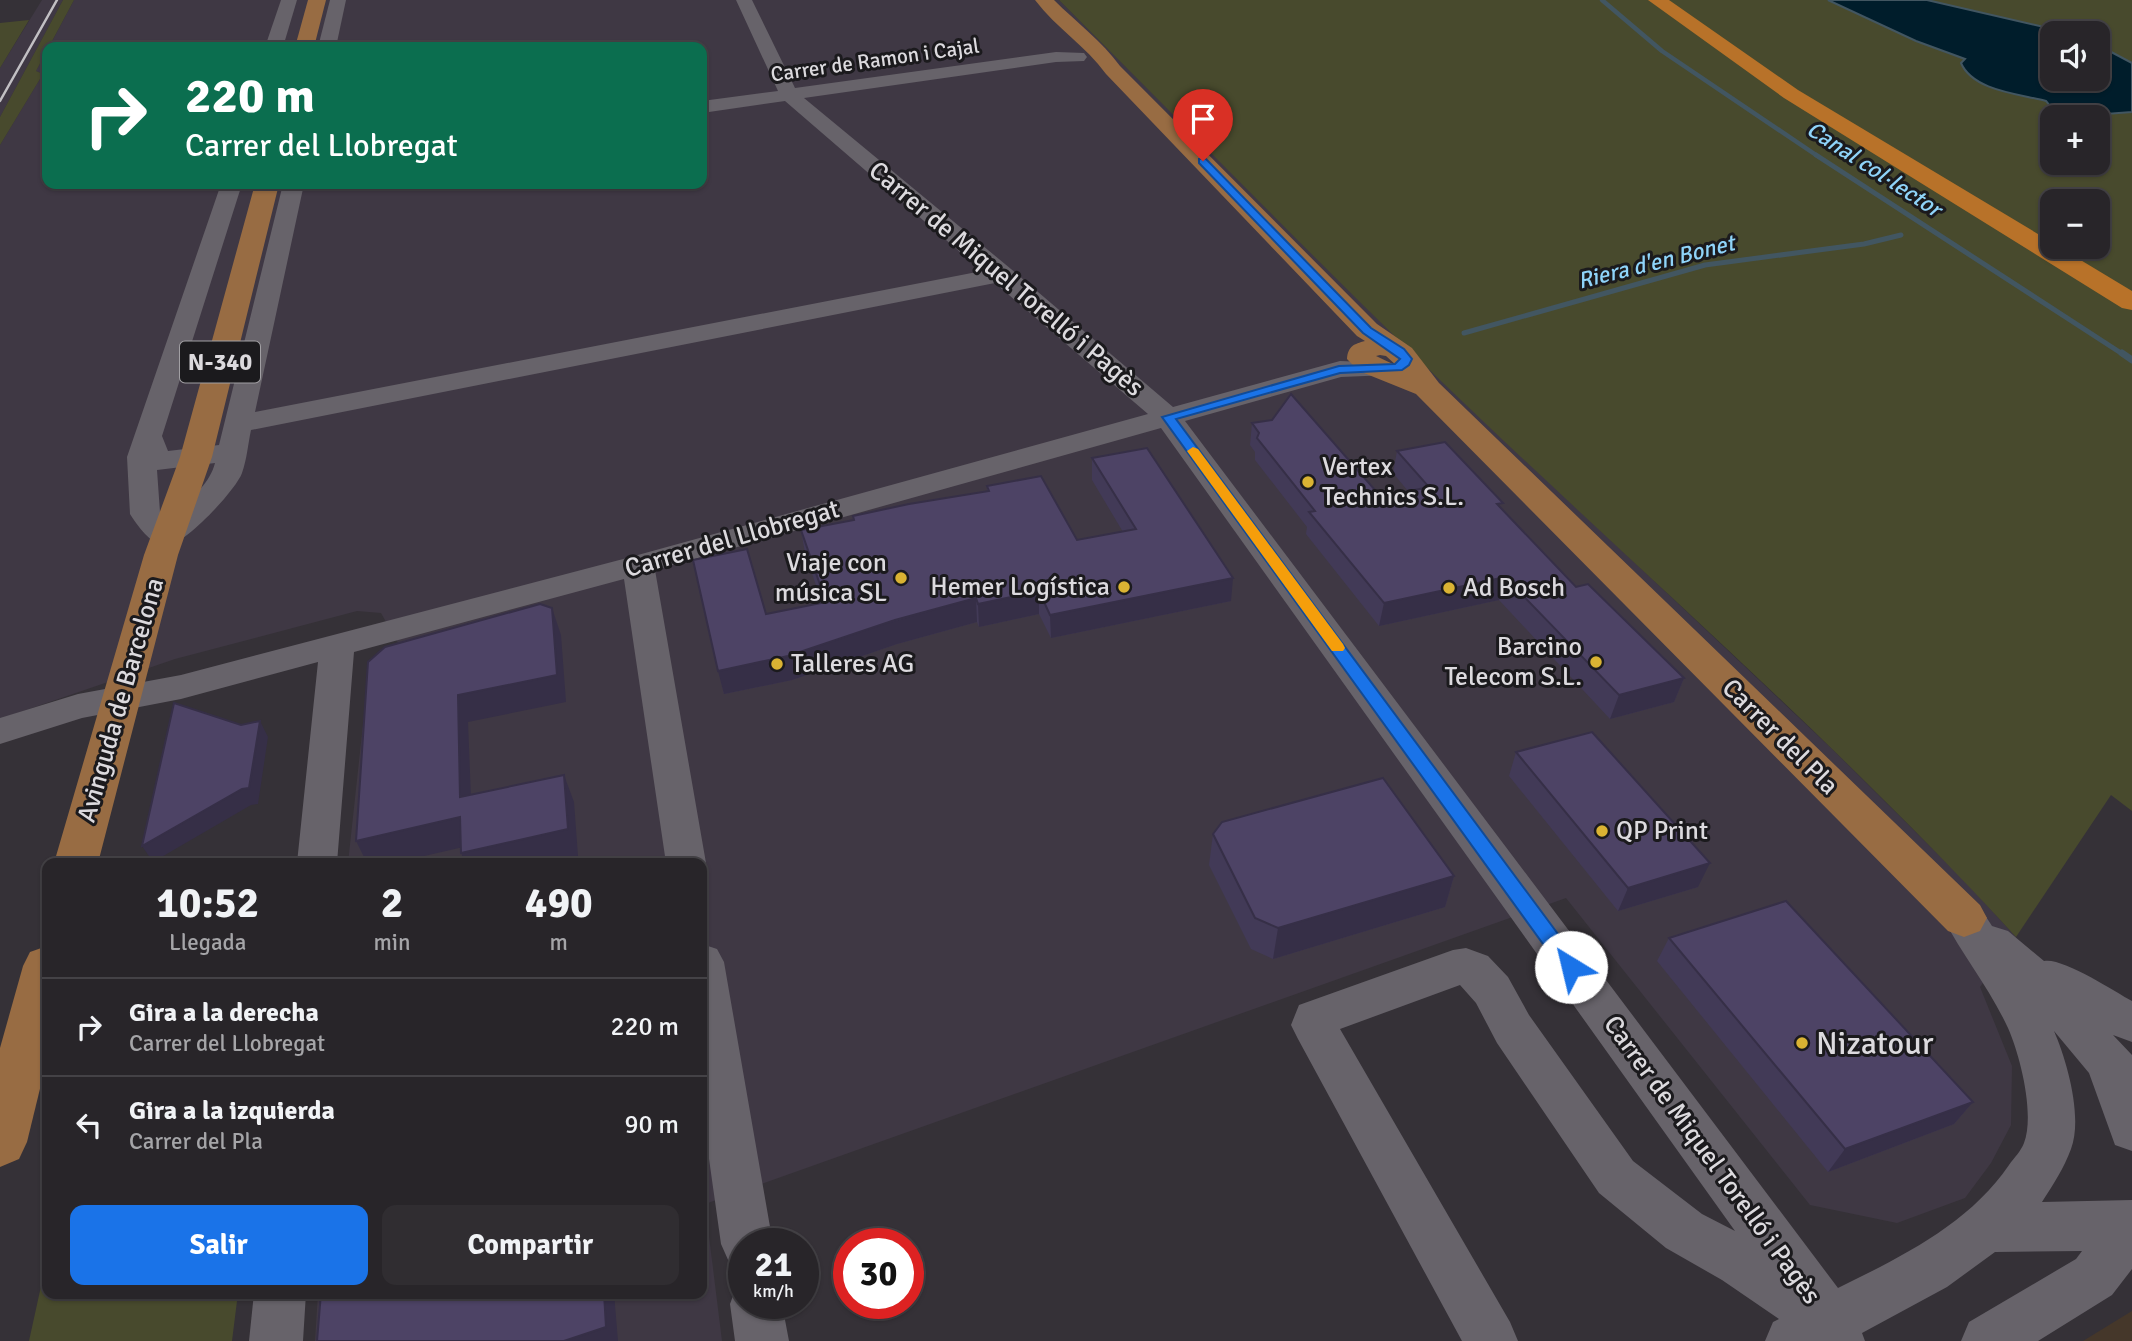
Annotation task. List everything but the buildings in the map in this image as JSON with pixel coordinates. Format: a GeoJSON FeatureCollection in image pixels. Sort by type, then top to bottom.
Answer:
{"type":"FeatureCollection","features":[{"type":"Feature","properties":{"kind":"highway"},"geometry":{"type":"LineString","coordinates":[[1657,0],[1708,39],[1791,94],[2132,302]]}},
{"type":"Feature","properties":{"kind":"highway"},"geometry":{"type":"LineString","coordinates":[[1691,0],[1783,65],[1876,122]]}},
{"type":"Feature","properties":{"kind":"main road"},"geometry":{"type":"LineString","coordinates":[[305,42],[317,0]]}},
{"type":"Feature","properties":{"kind":"main road","name":"Carrer del Pla"},"geometry":{"type":"LineString","coordinates":[[1044,0],[1084,54],[1380,359],[1964,918]]}},
{"type":"Feature","properties":{"kind":"main road","name":"Avinguda de Barcelona"},"geometry":{"type":"LineString","coordinates":[[77,858],[167,537],[196,457],[266,189]]}},
{"type":"Feature","properties":{"kind":"main road"},"geometry":{"type":"LineString","coordinates":[[0,1142],[42,985]]}},
{"type":"Feature","properties":{"kind":"street"},"geometry":{"type":"LineString","coordinates":[[276,42],[289,0]]}},
{"type":"Feature","properties":{"kind":"street"},"geometry":{"type":"LineString","coordinates":[[328,42],[338,0]]}},
{"type":"Feature","properties":{"kind":"street","name":"Carrer de Miquel Torelló i Pagès"},"geometry":{"type":"LineString","coordinates":[[744,0],[789,95],[1003,274],[1168,417],[1820,1334]]}},
{"type":"Feature","properties":{"kind":"street","name":"Carrer de Ramon i Cajal"},"geometry":{"type":"LineString","coordinates":[[707,106],[1084,54]]}},
{"type":"Feature","properties":{"kind":"street"},"geometry":{"type":"LineString","coordinates":[[167,537],[145,514],[141,457],[229,189]]}},
{"type":"Feature","properties":{"kind":"street","name":"Avinguda de Barcelona"},"geometry":{"type":"LineString","coordinates":[[167,537],[227,475],[292,189]]}},
{"type":"Feature","properties":{"kind":"street"},"geometry":{"type":"LineString","coordinates":[[238,424],[1003,274]]}},
{"type":"Feature","properties":{"kind":"street","name":"Carrer del Llobregat"},"geometry":{"type":"LineString","coordinates":[[0,731],[78,706],[181,687],[638,565],[1380,359]]}},
{"type":"Feature","properties":{"kind":"street"},"geometry":{"type":"LineString","coordinates":[[149,438],[157,461],[232,452]]}},
{"type":"Feature","properties":{"kind":"street"},"geometry":{"type":"LineString","coordinates":[[638,565],[685,858]]}},
{"type":"Feature","properties":{"kind":"street"},"geometry":{"type":"LineString","coordinates":[[317,858],[337,645]]}},
{"type":"Feature","properties":{"kind":"street"},"geometry":{"type":"LineString","coordinates":[[1492,1341],[1314,1025],[1315,1019],[1453,968],[1466,966],[1473,969],[1492,990],[1513,1029],[1616,1177],[1684,1231],[1740,1262],[1820,1334],[1939,1263],[1985,1228],[2025,1189],[2048,1146],[2049,1112],[2045,1075],[2035,1040],[1999,970],[1964,918]]}},
{"type":"Feature","properties":{"kind":"street","name":"Carrer del Pla"},"geometry":{"type":"LineString","coordinates":[[1964,918],[2047,990],[2120,1073]]}},
{"type":"Feature","properties":{"kind":"street"},"geometry":{"type":"LineString","coordinates":[[2000,950],[2132,1023]]}},
{"type":"Feature","properties":{"kind":"street"},"geometry":{"type":"LineString","coordinates":[[707,993],[744,1228]]}},
{"type":"Feature","properties":{"kind":"street"},"geometry":{"type":"LineString","coordinates":[[2120,1073],[2132,1129]]}},
{"type":"Feature","properties":{"kind":"street"},"geometry":{"type":"LineString","coordinates":[[1985,1228],[2132,1226]]}},
{"type":"Feature","properties":{"kind":"street"},"geometry":{"type":"LineString","coordinates":[[1988,1341],[2094,1277],[2132,1226]]}},
{"type":"Feature","properties":{"kind":"street"},"geometry":{"type":"LineString","coordinates":[[276,1341],[280,1299]]}},
{"type":"Feature","properties":{"kind":"street"},"geometry":{"type":"LineString","coordinates":[[759,1319],[762,1341]]}},
{"type":"Feature","properties":{"kind":"shaded area"},"geometry":{"type":"Polygon","coordinates":[[[42,0],[63,0],[0,117],[0,68],[42,0]]]}},
{"type":"Feature","properties":{"kind":"shaded area"},"geometry":{"type":"Polygon","coordinates":[[[74,0],[1059,0],[1417,357],[1830,747],[1961,877],[2016,937],[1980,987],[2012,1066],[2011,1125],[1991,1163],[1965,1198],[1897,1223],[1810,1205],[1566,898],[707,1203],[707,858],[349,858],[368,678],[401,648],[381,613],[357,611],[175,659],[0,719],[0,145],[42,76],[42,189],[707,189],[707,42],[52,42],[74,0]]]}},
{"type":"Feature","properties":{"kind":"shaded area"},"geometry":{"type":"Polygon","coordinates":[[[42,60],[42,74],[36,71],[42,60]]]}},
{"type":"Feature","properties":{"kind":"shaded area"},"geometry":{"type":"Polygon","coordinates":[[[707,1220],[722,1341],[315,1341],[318,1299],[707,1299],[707,1220]]]}},
{"type":"Feature","properties":{"kind":"shaded area"},"geometry":{"type":"Polygon","coordinates":[[[2132,1311],[2132,1341],[2083,1341],[2132,1311]]]}},
{"type":"Feature","properties":{"kind":"green space"},"geometry":{"type":"Polygon","coordinates":[[[63,0],[74,0],[52,42],[42,42],[42,60],[36,71],[42,76],[0,145],[0,117],[63,0]]]}},
{"type":"Feature","properties":{"kind":"green space"},"geometry":{"type":"Polygon","coordinates":[[[1059,0],[1828,0],[1916,41],[1948,51],[2046,101],[2049,105],[2040,105],[2040,175],[2110,175],[2110,113],[2132,112],[2132,811],[2111,795],[2016,937],[1871,787],[1491,429],[1059,0]]]}},
{"type":"Feature","properties":{"kind":"green space"},"geometry":{"type":"Polygon","coordinates":[[[1927,0],[2132,0],[2132,63],[2110,51],[2110,21],[2040,21],[2040,26],[1927,0]]]}},
{"type":"Feature","properties":{"kind":"green space"},"geometry":{"type":"Polygon","coordinates":[[[29,20],[0,68],[0,23],[29,20]]]}},
{"type":"Feature","properties":{"kind":"green space"},"geometry":{"type":"Polygon","coordinates":[[[42,1282],[42,1299],[237,1299],[232,1341],[29,1341],[42,1282]]]}},
{"type":"Feature","properties":{"kind":"water"},"geometry":{"type":"Polygon","coordinates":[[[1828,0],[1927,0],[2040,26],[2040,91],[2110,91],[2110,51],[2132,63],[2132,112],[2110,114],[2110,105],[2049,105],[2046,101],[1998,90],[1976,80],[1967,72],[1961,63],[1965,59],[1916,41],[1828,0]]]}},
{"type":"Feature","properties":{"kind":"waterway","name":"Canal col·lector"},"geometry":{"type":"LineString","coordinates":[[1602,0],[1662,51],[1817,156]]}},
{"type":"Feature","properties":{"kind":"waterway","name":"Canal col·lector"},"geometry":{"type":"LineString","coordinates":[[1817,156],[2124,355]]}},
{"type":"Feature","properties":{"kind":"waterway","name":"Riera d'en Bonet"},"geometry":{"type":"LineString","coordinates":[[1464,333],[1705,265],[1864,244],[1901,235]]}},
{"type":"Feature","properties":{"kind":"waterway","name":"Canal col·lector"},"geometry":{"type":"LineString","coordinates":[[2122,353],[2132,360]]}},
{"type":"Feature","properties":{"kind":"railway"},"geometry":{"type":"LineString","coordinates":[[0,101],[57,0]]}},
{"type":"Feature","properties":{"kind":"slow traffic"},"geometry":{"type":"LineString","coordinates":[[1193,451],[1337,648]]}},
{"type":"Feature","properties":{"kind":"place","name":"Vertex Technics S.L."},"geometry":{"type":"Point","coordinates":[1308,482]}},
{"type":"Feature","properties":{"kind":"place","name":"Viaje con música SL"},"geometry":{"type":"Point","coordinates":[901,578]}},
{"type":"Feature","properties":{"kind":"place","name":"Hemer Logística"},"geometry":{"type":"Point","coordinates":[1124,587]}},
{"type":"Feature","properties":{"kind":"place","name":"Ad Bosch"},"geometry":{"type":"Point","coordinates":[1449,588]}},
{"type":"Feature","properties":{"kind":"place","name":"Barcino Telecom S.L."},"geometry":{"type":"Point","coordinates":[1596,662]}},
{"type":"Feature","properties":{"kind":"place","name":"Talleres AG"},"geometry":{"type":"Point","coordinates":[777,664]}},
{"type":"Feature","properties":{"kind":"place","name":"QP Print"},"geometry":{"type":"Point","coordinates":[1602,831]}},
{"type":"Feature","properties":{"kind":"place","name":"Nizatour"},"geometry":{"type":"Point","coordinates":[1802,1043]}},
{"type":"Feature","properties":{"kind":"route"},"geometry":{"type":"LineString","coordinates":[[1203,161],[1367,330],[1406,359],[1405,363],[1397,368],[1363,371],[1339,369],[1168,417],[1571,967]]}}]}
